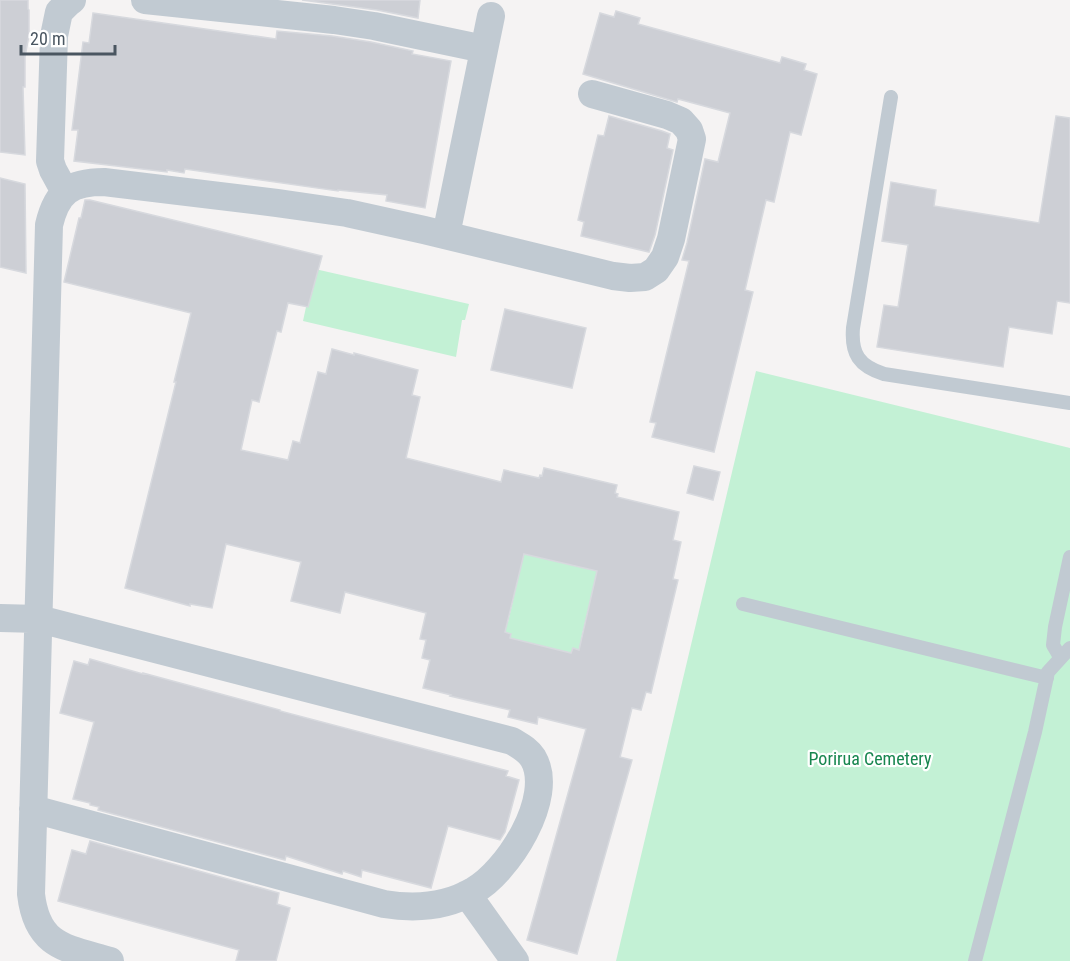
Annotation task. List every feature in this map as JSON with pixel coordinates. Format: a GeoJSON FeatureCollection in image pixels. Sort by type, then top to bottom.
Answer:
{"type":"FeatureCollection","features":[{"type":"Feature","properties":{"kind":"street"},"geometry":{"type":"LineString","coordinates":[[65,192],[52,170],[50,161],[52,58],[59,12],[72,0]]}},
{"type":"Feature","properties":{"kind":"street"},"geometry":{"type":"LineString","coordinates":[[145,0],[334,20],[484,49]]}},
{"type":"Feature","properties":{"kind":"street"},"geometry":{"type":"LineString","coordinates":[[446,235],[491,16]]}},
{"type":"Feature","properties":{"kind":"street"},"geometry":{"type":"LineString","coordinates":[[110,961],[58,945],[43,931],[37,920],[31,894],[49,225],[51,213],[57,202],[73,186],[89,182],[104,182],[317,209],[347,213],[446,235],[613,276],[645,277],[656,270],[665,257],[671,239],[692,139],[689,130],[681,121],[592,94]]}},
{"type":"Feature","properties":{"kind":"street"},"geometry":{"type":"LineString","coordinates":[[0,618],[39,619],[512,741],[525,749],[534,760],[538,777],[535,808],[526,830],[514,851],[496,874],[487,882],[459,898],[428,906],[384,904],[33,809]]}},
{"type":"Feature","properties":{"kind":"street"},"geometry":{"type":"LineString","coordinates":[[467,894],[515,961]]}},
{"type":"Feature","properties":{"kind":"lane"},"geometry":{"type":"LineString","coordinates":[[891,97],[853,328],[853,349],[857,357],[865,365],[884,374],[1070,403]]}},
{"type":"Feature","properties":{"kind":"lane"},"geometry":{"type":"LineString","coordinates":[[975,961],[1035,732],[1048,672],[1065,653],[1053,645],[1070,557]]}},
{"type":"Feature","properties":{"kind":"lane"},"geometry":{"type":"LineString","coordinates":[[743,604],[1047,678]]}},
{"type":"Feature","properties":{"kind":"green space"},"geometry":{"type":"Polygon","coordinates":[[[315,269],[469,304],[465,320],[462,320],[456,357],[303,321],[314,286],[315,269]]]}},
{"type":"Feature","properties":{"kind":"green space","name":"Porirua Cemetery"},"geometry":{"type":"Polygon","coordinates":[[[756,371],[1070,448],[1070,961],[616,961],[756,371]]]}},
{"type":"Feature","properties":{"kind":"green space"},"geometry":{"type":"Polygon","coordinates":[[[511,551],[609,574],[591,597],[581,639],[591,653],[573,648],[571,653],[510,638],[511,634],[493,629],[508,622],[518,579],[511,551]]]}},
{"type":"Feature","properties":{"kind":"building"},"geometry":{"type":"Polygon","coordinates":[[[0,0],[28,0],[29,35],[25,57],[25,87],[23,87],[25,155],[0,152],[0,0]]]}},
{"type":"Feature","properties":{"kind":"building"},"geometry":{"type":"Polygon","coordinates":[[[302,0],[420,0],[418,18],[302,0]]]}},
{"type":"Feature","properties":{"kind":"building"},"geometry":{"type":"Polygon","coordinates":[[[616,11],[640,18],[638,24],[780,63],[782,57],[806,64],[804,70],[817,74],[801,135],[790,132],[774,202],[766,200],[745,290],[753,292],[714,452],[652,437],[656,423],[650,422],[689,261],[682,260],[705,159],[718,162],[730,113],[678,99],[677,102],[583,74],[600,13],[614,17],[616,11]]]}},
{"type":"Feature","properties":{"kind":"building"},"geometry":{"type":"Polygon","coordinates":[[[93,13],[276,39],[277,31],[332,36],[371,42],[413,51],[412,54],[451,61],[425,208],[386,201],[387,195],[338,191],[185,169],[184,173],[167,170],[167,172],[74,161],[78,130],[72,130],[83,42],[89,43],[93,13]]]}},
{"type":"Feature","properties":{"kind":"building"},"geometry":{"type":"Polygon","coordinates":[[[609,116],[670,134],[667,148],[673,150],[655,235],[649,252],[581,236],[584,222],[578,220],[590,168],[598,135],[604,136],[609,116]]]}},
{"type":"Feature","properties":{"kind":"building"},"geometry":{"type":"Polygon","coordinates":[[[1056,116],[1070,118],[1070,303],[1057,301],[1052,334],[1009,327],[1003,367],[877,347],[884,305],[898,307],[908,245],[882,241],[891,182],[936,190],[934,206],[1039,223],[1056,116]]]}},
{"type":"Feature","properties":{"kind":"building"},"geometry":{"type":"Polygon","coordinates":[[[0,178],[25,184],[26,273],[0,267],[0,178]]]}},
{"type":"Feature","properties":{"kind":"building"},"geometry":{"type":"Polygon","coordinates":[[[85,200],[90,200],[322,256],[308,307],[288,303],[281,332],[277,331],[259,402],[252,400],[241,450],[288,460],[293,441],[300,443],[318,372],[326,374],[332,349],[418,370],[412,395],[420,397],[406,458],[501,482],[504,470],[539,478],[544,468],[617,485],[615,493],[618,494],[617,497],[679,512],[673,540],[681,542],[673,579],[678,580],[651,693],[646,692],[641,710],[632,708],[620,757],[632,760],[577,954],[527,940],[586,729],[538,717],[537,724],[508,717],[510,710],[423,688],[430,660],[422,658],[426,640],[420,639],[426,613],[345,592],[340,613],[291,601],[301,562],[226,544],[212,608],[190,604],[190,606],[125,588],[191,313],[64,282],[79,218],[81,218],[85,200]],[[524,554],[505,632],[511,634],[510,638],[571,653],[573,648],[579,650],[597,571],[524,554]]]}},
{"type":"Feature","properties":{"kind":"building"},"geometry":{"type":"Polygon","coordinates":[[[505,309],[586,328],[572,388],[491,370],[505,309]]]}},
{"type":"Feature","properties":{"kind":"building"},"geometry":{"type":"Polygon","coordinates":[[[694,466],[720,472],[713,500],[687,493],[694,466]]]}},
{"type":"Feature","properties":{"kind":"building"},"geometry":{"type":"Polygon","coordinates":[[[90,659],[508,771],[506,776],[519,780],[505,832],[500,840],[448,826],[431,888],[362,870],[361,877],[343,871],[342,874],[286,856],[285,860],[98,810],[99,807],[90,805],[90,803],[73,799],[94,722],[60,713],[74,661],[88,665],[90,659]]]}},
{"type":"Feature","properties":{"kind":"building"},"geometry":{"type":"Polygon","coordinates":[[[90,841],[279,893],[277,904],[290,908],[276,961],[236,961],[239,950],[58,901],[72,850],[86,854],[90,841]]]}}]}
